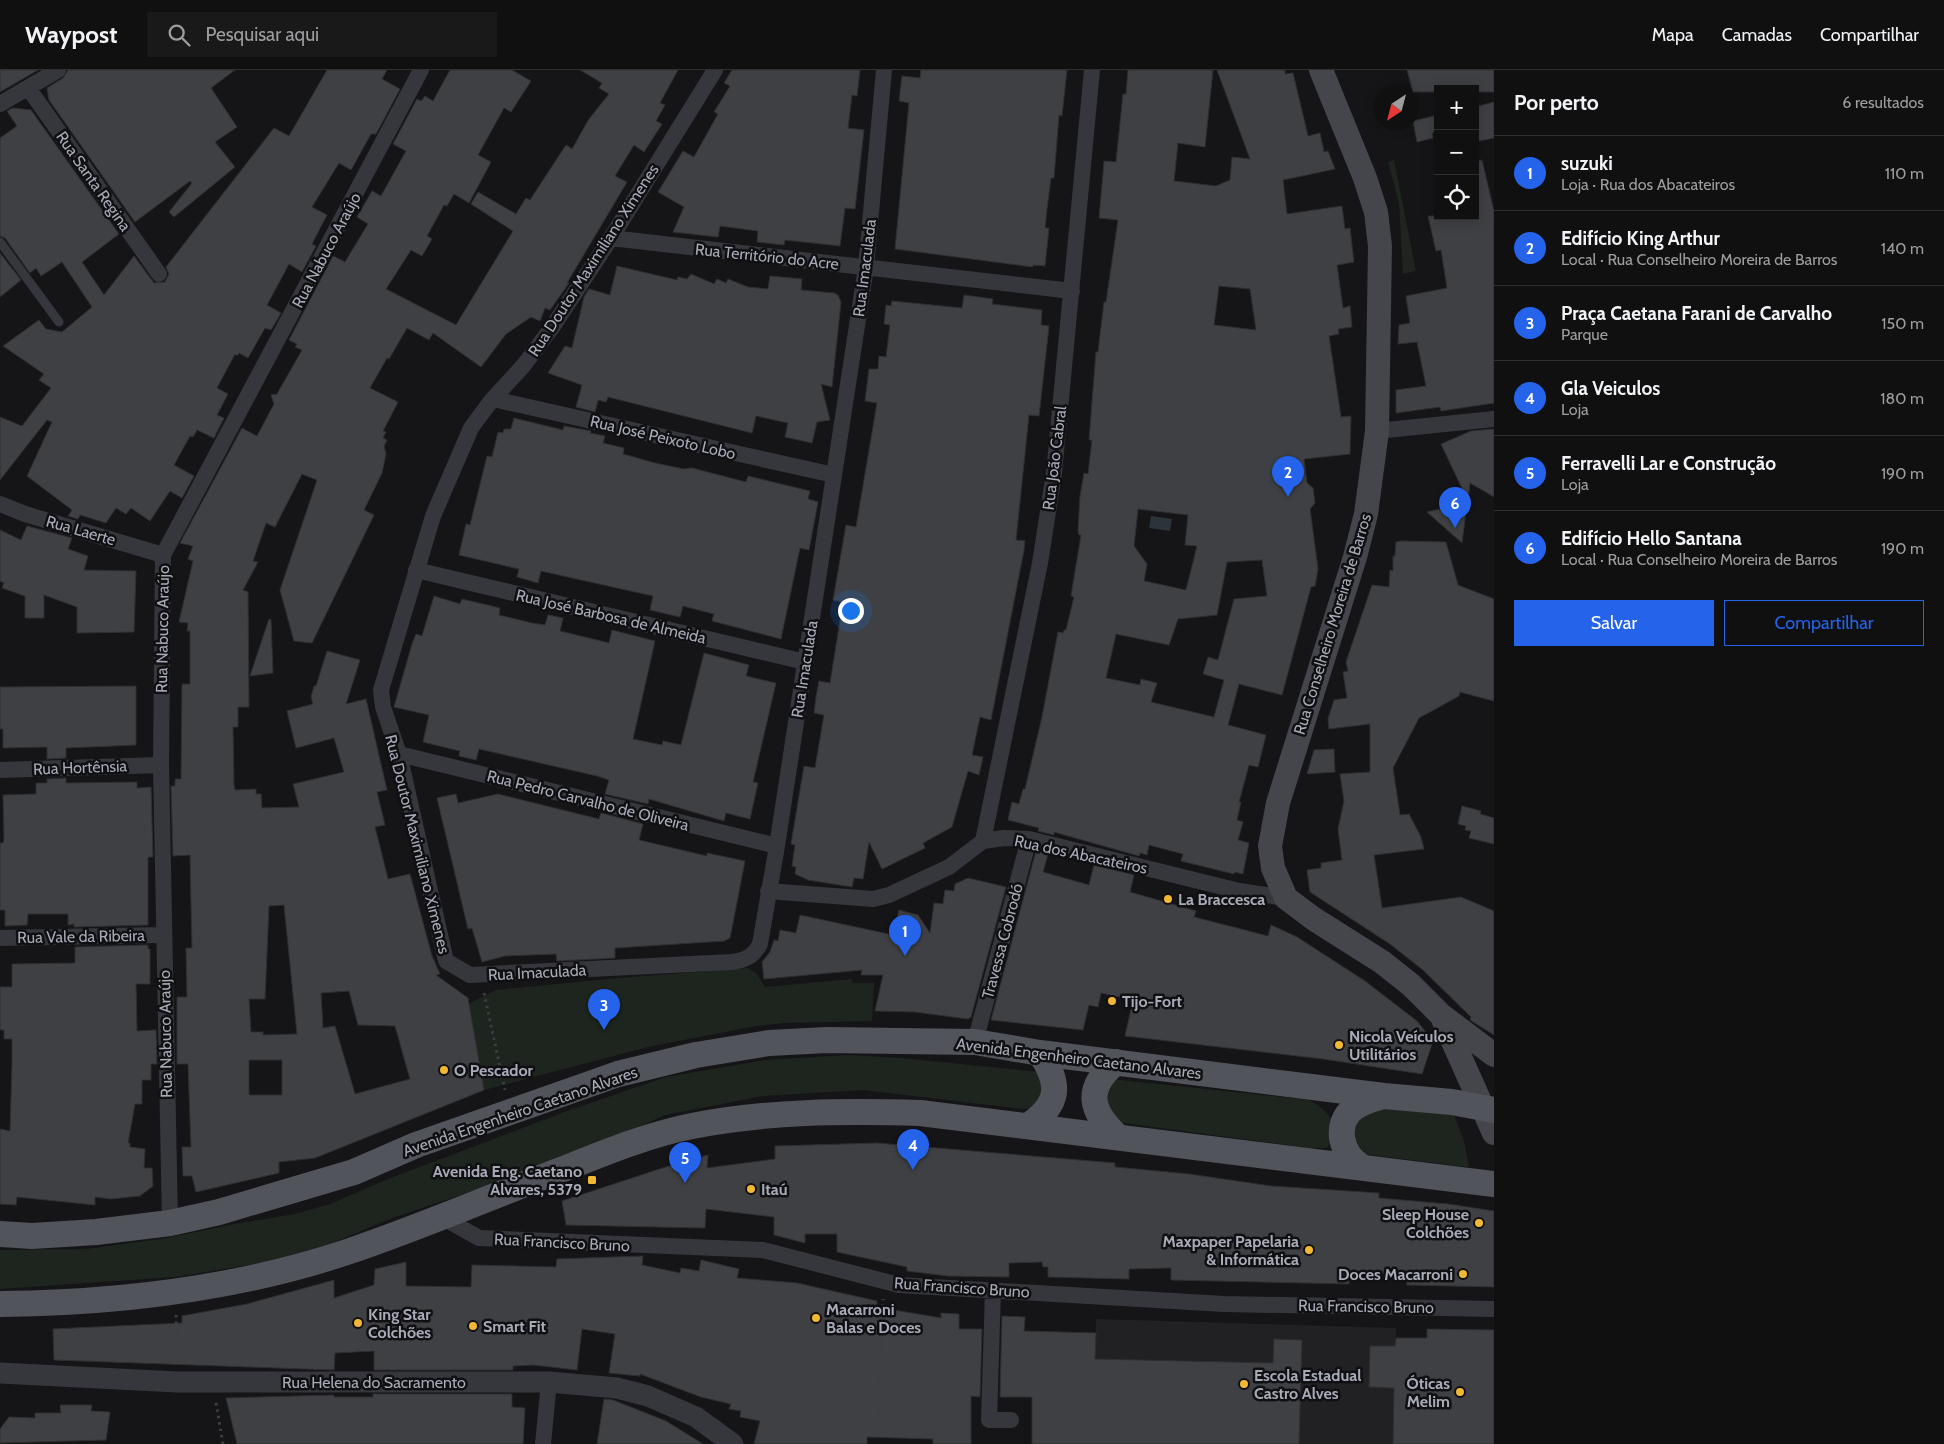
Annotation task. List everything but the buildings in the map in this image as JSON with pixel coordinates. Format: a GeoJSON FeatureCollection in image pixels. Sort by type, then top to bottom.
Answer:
{"type":"FeatureCollection","features":[{"type":"Feature","properties":{"kind":"main road","name":"Rua Conselheiro Moreira de Barros"},"geometry":{"type":"LineString","coordinates":[[1321,70],[1365,178],[1376,212],[1380,246],[1376,430],[1366,514],[1356,557],[1278,802],[1270,846],[1273,868],[1286,898],[1314,919],[1382,962],[1411,985],[1442,1015],[1494,1055]]}},
{"type":"Feature","properties":{"kind":"main road","name":"Rua Conselheiro Moreira de Barros"},"geometry":{"type":"LineString","coordinates":[[1442,1015],[1488,1108],[1494,1134]]}},
{"type":"Feature","properties":{"kind":"main road","name":"Avenida Engenheiro Caetano Alvares"},"geometry":{"type":"LineString","coordinates":[[0,1234],[32,1236],[96,1232],[170,1222],[219,1212],[354,1172],[416,1145],[618,1074],[696,1055],[770,1043],[827,1040],[975,1042],[1040,1053],[1488,1108]]}},
{"type":"Feature","properties":{"kind":"main road"},"geometry":{"type":"LineString","coordinates":[[1028,1126],[1041,1117],[1054,1095],[1055,1080],[1051,1069],[1040,1053]]}},
{"type":"Feature","properties":{"kind":"main road"},"geometry":{"type":"LineString","coordinates":[[1116,1062],[1105,1072],[1098,1084],[1093,1100],[1100,1118],[1118,1137]]}},
{"type":"Feature","properties":{"kind":"main road"},"geometry":{"type":"LineString","coordinates":[[1362,1167],[1350,1158],[1343,1146],[1345,1120],[1356,1107],[1384,1096]]}},
{"type":"Feature","properties":{"kind":"main road"},"geometry":{"type":"LineString","coordinates":[[0,1304],[56,1304],[175,1291],[266,1275],[348,1252],[626,1145],[691,1126],[742,1118],[864,1111],[920,1113],[1494,1184]]}},
{"type":"Feature","properties":{"kind":"street"},"geometry":{"type":"LineString","coordinates":[[0,104],[29,89],[58,70]]}},
{"type":"Feature","properties":{"kind":"street","name":"Rua Nabuco Araújo"},"geometry":{"type":"LineString","coordinates":[[170,1222],[162,934],[163,555],[421,70]]}},
{"type":"Feature","properties":{"kind":"street","name":"Rua Doutor Maximiliano Ximenes"},"geometry":{"type":"LineString","coordinates":[[446,961],[399,754],[383,707],[381,690],[416,570],[433,516],[471,428],[493,399],[524,365],[547,334],[610,238],[715,70]]}},
{"type":"Feature","properties":{"kind":"street","name":"Rua Imaculada"},"geometry":{"type":"LineString","coordinates":[[446,961],[463,972],[480,976],[732,962],[746,960],[756,951],[760,944],[777,846],[866,268],[884,70]]}},
{"type":"Feature","properties":{"kind":"street","name":"Rua João Cabral"},"geometry":{"type":"LineString","coordinates":[[982,841],[1040,564],[1054,473],[1092,70]]}},
{"type":"Feature","properties":{"kind":"street","name":"Rua Santa Regina"},"geometry":{"type":"LineString","coordinates":[[29,89],[159,274]]}},
{"type":"Feature","properties":{"kind":"street","name":"Rua Território do Acre"},"geometry":{"type":"LineString","coordinates":[[610,238],[1072,291]]}},
{"type":"Feature","properties":{"kind":"street","name":"Rua José Peixoto Lobo"},"geometry":{"type":"LineString","coordinates":[[493,399],[834,475]]}},
{"type":"Feature","properties":{"kind":"street"},"geometry":{"type":"LineString","coordinates":[[1376,430],[1494,419]]}},
{"type":"Feature","properties":{"kind":"street","name":"Rua Laerte"},"geometry":{"type":"LineString","coordinates":[[0,504],[25,514],[163,555]]}},
{"type":"Feature","properties":{"kind":"street","name":"Rua José Barbosa de Almeida"},"geometry":{"type":"LineString","coordinates":[[416,570],[805,662]]}},
{"type":"Feature","properties":{"kind":"street","name":"Rua Pedro Carvalho de Oliveira"},"geometry":{"type":"LineString","coordinates":[[399,754],[777,846]]}},
{"type":"Feature","properties":{"kind":"street","name":"Rua Hortênsia"},"geometry":{"type":"LineString","coordinates":[[0,770],[161,765]]}},
{"type":"Feature","properties":{"kind":"street","name":"Rua dos Abacateiros"},"geometry":{"type":"LineString","coordinates":[[982,841],[1004,838],[1029,840],[1239,891],[1286,898]]}},
{"type":"Feature","properties":{"kind":"street","name":"Travessa Cobrodó"},"geometry":{"type":"LineString","coordinates":[[975,1042],[1029,840]]}},
{"type":"Feature","properties":{"kind":"street"},"geometry":{"type":"LineString","coordinates":[[768,891],[873,899],[889,895],[949,867],[982,841]]}},
{"type":"Feature","properties":{"kind":"street","name":"Rua Vale da Ribeira"},"geometry":{"type":"LineString","coordinates":[[0,938],[162,934]]}},
{"type":"Feature","properties":{"kind":"street","name":"Rua Francisco Bruno"},"geometry":{"type":"LineString","coordinates":[[440,1216],[478,1238],[763,1250],[899,1285],[1224,1304],[1494,1309]]}},
{"type":"Feature","properties":{"kind":"street"},"geometry":{"type":"LineString","coordinates":[[993,1290],[989,1420],[1012,1420]]}},
{"type":"Feature","properties":{"kind":"street","name":"Rua Helena do Sacramento"},"geometry":{"type":"LineString","coordinates":[[0,1373],[177,1382],[549,1382],[617,1388],[648,1396],[696,1417],[733,1444]]}},
{"type":"Feature","properties":{"kind":"street"},"geometry":{"type":"LineString","coordinates":[[543,1444],[549,1382]]}},
{"type":"Feature","properties":{"kind":"lane"},"geometry":{"type":"LineString","coordinates":[[0,242],[59,322]]}},
{"type":"Feature","properties":{"kind":"path"},"geometry":{"type":"LineString","coordinates":[[480,976],[510,1113]]}},
{"type":"Feature","properties":{"kind":"path"},"geometry":{"type":"LineString","coordinates":[[877,1430],[884,1281]]}},
{"type":"Feature","properties":{"kind":"path"},"geometry":{"type":"LineString","coordinates":[[175,1291],[177,1382]]}},
{"type":"Feature","properties":{"kind":"path"},"geometry":{"type":"LineString","coordinates":[[213,1382],[223,1444]]}},
{"type":"Feature","properties":{"kind":"shaded area"},"geometry":{"type":"Polygon","coordinates":[[[1394,160],[1416,271],[1403,274],[1399,203],[1388,162],[1394,160]]]}},
{"type":"Feature","properties":{"kind":"shaded area"},"geometry":{"type":"Polygon","coordinates":[[[1151,516],[1172,519],[1170,531],[1149,528],[1151,516]]]}},
{"type":"Feature","properties":{"kind":"shaded area"},"geometry":{"type":"Polygon","coordinates":[[[748,968],[757,974],[765,987],[852,979],[852,983],[874,983],[872,1021],[784,1023],[756,1026],[648,1047],[484,1090],[468,1004],[496,990],[748,968]]]}},
{"type":"Feature","properties":{"kind":"shaded area"},"geometry":{"type":"Polygon","coordinates":[[[848,1055],[901,1058],[1039,1072],[1049,1083],[1040,1108],[1023,1109],[863,1090],[763,1096],[665,1115],[568,1159],[395,1217],[298,1257],[175,1277],[0,1289],[0,1250],[86,1249],[161,1239],[295,1214],[330,1204],[388,1179],[567,1111],[666,1077],[766,1060],[848,1055]]]}},
{"type":"Feature","properties":{"kind":"shaded area"},"geometry":{"type":"Polygon","coordinates":[[[1111,1079],[1309,1100],[1328,1114],[1334,1126],[1334,1133],[1327,1148],[1309,1148],[1109,1121],[1102,1089],[1111,1079]]]}},
{"type":"Feature","properties":{"kind":"shaded area"},"geometry":{"type":"Polygon","coordinates":[[[1371,1106],[1454,1115],[1464,1141],[1469,1167],[1355,1153],[1351,1124],[1371,1106]]]}},
{"type":"Feature","properties":{"kind":"shaded area","name":"Escola Estadual Castro Alves"},"geometry":{"type":"Polygon","coordinates":[[[1096,1319],[1396,1328],[1393,1444],[1093,1444],[1096,1319]]]}},
{"type":"Feature","properties":{"kind":"place","name":"Edifício King Arthur"},"geometry":{"type":"Point","coordinates":[1288,497]}},
{"type":"Feature","properties":{"kind":"place","name":"Edifício Hello Santana"},"geometry":{"type":"Point","coordinates":[1455,528]}},
{"type":"Feature","properties":{"kind":"place","name":"La Braccesca"},"geometry":{"type":"Point","coordinates":[1168,899]}},
{"type":"Feature","properties":{"kind":"place","name":"suzuki"},"geometry":{"type":"Point","coordinates":[905,956]}},
{"type":"Feature","properties":{"kind":"place","name":"Tijo-Fort"},"geometry":{"type":"Point","coordinates":[1112,1001]}},
{"type":"Feature","properties":{"kind":"place","name":"Praça Caetana Farani de Carvalho"},"geometry":{"type":"Point","coordinates":[604,1030]}},
{"type":"Feature","properties":{"kind":"place","name":"Nicola Veículos Utilitários"},"geometry":{"type":"Point","coordinates":[1339,1045]}},
{"type":"Feature","properties":{"kind":"place","name":"O Pescador"},"geometry":{"type":"Point","coordinates":[444,1070]}},
{"type":"Feature","properties":{"kind":"place","name":"Gla Veiculos"},"geometry":{"type":"Point","coordinates":[913,1170]}},
{"type":"Feature","properties":{"kind":"place","name":"Avenida Eng. Caetano Alvares, 5379"},"geometry":{"type":"Point","coordinates":[592,1180]}},
{"type":"Feature","properties":{"kind":"place","name":"Ferravelli Lar e Construção"},"geometry":{"type":"Point","coordinates":[685,1183]}},
{"type":"Feature","properties":{"kind":"place","name":"Itaú"},"geometry":{"type":"Point","coordinates":[751,1189]}},
{"type":"Feature","properties":{"kind":"place","name":"Sleep House Colchões"},"geometry":{"type":"Point","coordinates":[1479,1223]}},
{"type":"Feature","properties":{"kind":"place","name":"Maxpaper Papelaria & Informática"},"geometry":{"type":"Point","coordinates":[1309,1250]}},
{"type":"Feature","properties":{"kind":"place","name":"Doces Macarroni"},"geometry":{"type":"Point","coordinates":[1463,1274]}},
{"type":"Feature","properties":{"kind":"place","name":"Macarroni Balas e Doces"},"geometry":{"type":"Point","coordinates":[816,1318]}},
{"type":"Feature","properties":{"kind":"place","name":"King Star Colchões"},"geometry":{"type":"Point","coordinates":[358,1323]}},
{"type":"Feature","properties":{"kind":"place","name":"Smart Fit"},"geometry":{"type":"Point","coordinates":[473,1326]}},
{"type":"Feature","properties":{"kind":"place","name":"Escola Estadual Castro Alves"},"geometry":{"type":"Point","coordinates":[1244,1384]}},
{"type":"Feature","properties":{"kind":"place","name":"Óticas Melim"},"geometry":{"type":"Point","coordinates":[1460,1392]}}]}
